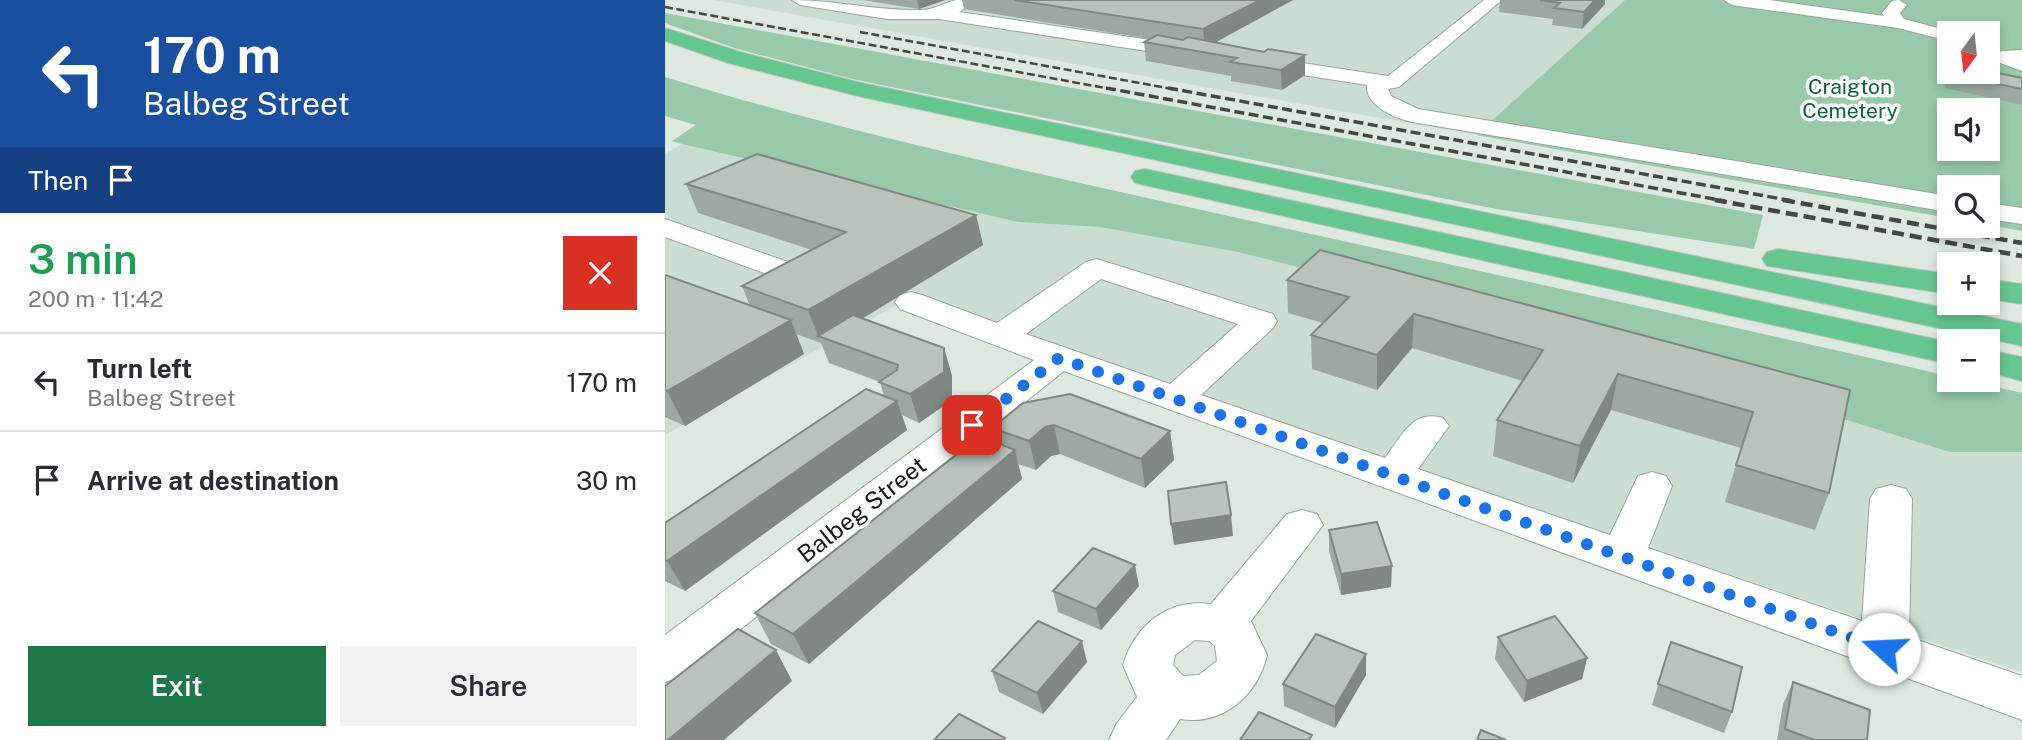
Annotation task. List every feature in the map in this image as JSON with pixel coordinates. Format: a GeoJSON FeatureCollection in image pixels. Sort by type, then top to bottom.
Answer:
{"type":"FeatureCollection","features":[{"type":"Feature","properties":{"kind":"highway"},"geometry":{"type":"LineString","coordinates":[[665,34],[736,58],[862,90],[2022,335]]}},
{"type":"Feature","properties":{"kind":"highway"},"geometry":{"type":"LineString","coordinates":[[665,62],[819,106],[1937,350]]}},
{"type":"Feature","properties":{"kind":"highway"},"geometry":{"type":"LineString","coordinates":[[1364,195],[1937,282]]}},
{"type":"Feature","properties":{"kind":"highway"},"geometry":{"type":"LineString","coordinates":[[2000,291],[2022,294]]}},
{"type":"Feature","properties":{"kind":"highway"},"geometry":{"type":"LineString","coordinates":[[2000,364],[2022,369]]}},
{"type":"Feature","properties":{"kind":"street"},"geometry":{"type":"LineString","coordinates":[[800,0],[919,16],[939,14],[1213,56]]}},
{"type":"Feature","properties":{"kind":"street"},"geometry":{"type":"LineString","coordinates":[[939,14],[970,0]]}},
{"type":"Feature","properties":{"kind":"street"},"geometry":{"type":"LineString","coordinates":[[1241,60],[1392,83],[1494,0]]}},
{"type":"Feature","properties":{"kind":"street"},"geometry":{"type":"LineString","coordinates":[[1732,0],[1898,23],[1937,32]]}},
{"type":"Feature","properties":{"kind":"street"},"geometry":{"type":"LineString","coordinates":[[1898,23],[1891,13],[1902,0]]}},
{"type":"Feature","properties":{"kind":"street"},"geometry":{"type":"LineString","coordinates":[[2000,48],[2022,54]]}},
{"type":"Feature","properties":{"kind":"street"},"geometry":{"type":"LineString","coordinates":[[2022,54],[2002,57],[2022,65]]}},
{"type":"Feature","properties":{"kind":"street"},"geometry":{"type":"LineString","coordinates":[[1378,81],[1377,92],[1383,101],[1412,115],[1937,202]]}},
{"type":"Feature","properties":{"kind":"street"},"geometry":{"type":"LineString","coordinates":[[2000,213],[2022,216]]}},
{"type":"Feature","properties":{"kind":"street"},"geometry":{"type":"LineString","coordinates":[[670,214],[800,275]]}},
{"type":"Feature","properties":{"kind":"street"},"geometry":{"type":"LineString","coordinates":[[1001,336],[1097,268],[1261,321],[1175,399]]}},
{"type":"Feature","properties":{"kind":"street"},"geometry":{"type":"LineString","coordinates":[[911,302],[1059,358],[2022,698]]}},
{"type":"Feature","properties":{"kind":"street","name":"Balbeg Street"},"geometry":{"type":"LineString","coordinates":[[665,662],[1059,358]]}},
{"type":"Feature","properties":{"kind":"street"},"geometry":{"type":"LineString","coordinates":[[1392,475],[1430,426]]}},
{"type":"Feature","properties":{"kind":"street"},"geometry":{"type":"LineString","coordinates":[[1622,557],[1652,486]]}},
{"type":"Feature","properties":{"kind":"street"},"geometry":{"type":"LineString","coordinates":[[1884,649],[1891,499]]}},
{"type":"Feature","properties":{"kind":"street"},"geometry":{"type":"LineString","coordinates":[[1136,740],[1168,695],[1201,698],[1231,682],[1239,670],[1243,656],[1240,643],[1233,632],[1221,625],[1302,525]]}},
{"type":"Feature","properties":{"kind":"shaded area"},"geometry":{"type":"Polygon","coordinates":[[[713,0],[1625,0],[1476,135],[713,0]]]}},
{"type":"Feature","properties":{"kind":"shaded area"},"geometry":{"type":"Polygon","coordinates":[[[682,144],[1018,222],[1100,227],[1238,252],[1586,340],[1950,452],[2022,452],[2022,672],[906,300],[665,435],[665,154],[682,144]]]}},
{"type":"Feature","properties":{"kind":"green space","name":"Craigton Cemetery"},"geometry":{"type":"Polygon","coordinates":[[[1625,0],[2022,0],[2022,231],[2000,227],[2000,175],[1937,175],[1937,216],[1476,135],[1625,0]]]}},
{"type":"Feature","properties":{"kind":"green space"},"geometry":{"type":"Polygon","coordinates":[[[665,13],[1763,215],[1754,249],[1491,208],[852,79],[734,48],[665,23],[665,13]]]}},
{"type":"Feature","properties":{"kind":"green space"},"geometry":{"type":"Polygon","coordinates":[[[665,77],[950,153],[1937,373],[1937,392],[2000,392],[2000,388],[2022,393],[2022,452],[1950,452],[1586,340],[1238,252],[1100,227],[1018,222],[682,144],[672,141],[696,125],[665,116],[665,77]]]}},
{"type":"Feature","properties":{"kind":"building"},"geometry":{"type":"Polygon","coordinates":[[[1014,0],[1260,0],[1203,29],[1014,0]]]}},
{"type":"Feature","properties":{"kind":"building"},"geometry":{"type":"Polygon","coordinates":[[[1540,0],[1595,0],[1584,12],[1554,8],[1560,3],[1540,0]]]}},
{"type":"Feature","properties":{"kind":"building"},"geometry":{"type":"Polygon","coordinates":[[[1157,35],[1183,40],[1188,37],[1264,52],[1268,49],[1305,55],[1281,70],[1230,62],[1237,58],[1144,42],[1157,35]]]}},
{"type":"Feature","properties":{"kind":"building"},"geometry":{"type":"Polygon","coordinates":[[[2000,73],[2022,78],[2022,89],[1998,84],[2000,73]]]}},
{"type":"Feature","properties":{"kind":"building"},"geometry":{"type":"Polygon","coordinates":[[[757,154],[976,215],[808,310],[742,286],[846,232],[686,184],[757,154]]]}},
{"type":"Feature","properties":{"kind":"building"},"geometry":{"type":"Polygon","coordinates":[[[1320,250],[1850,390],[1829,493],[1736,465],[1753,412],[1618,374],[1580,446],[1497,420],[1543,350],[1414,314],[1377,355],[1311,335],[1349,297],[1287,280],[1320,250]]]}},
{"type":"Feature","properties":{"kind":"building"},"geometry":{"type":"Polygon","coordinates":[[[665,275],[791,320],[667,391],[665,275]]]}},
{"type":"Feature","properties":{"kind":"building"},"geometry":{"type":"Polygon","coordinates":[[[853,315],[944,348],[944,372],[910,394],[879,382],[897,370],[898,365],[818,336],[853,315]]]}},
{"type":"Feature","properties":{"kind":"building"},"geometry":{"type":"Polygon","coordinates":[[[866,389],[897,401],[665,560],[665,523],[866,389]]]}},
{"type":"Feature","properties":{"kind":"building"},"geometry":{"type":"Polygon","coordinates":[[[1070,394],[1170,431],[1141,459],[1054,425],[1045,427],[1029,441],[992,428],[1023,403],[1070,394]]]}},
{"type":"Feature","properties":{"kind":"building"},"geometry":{"type":"Polygon","coordinates":[[[980,436],[1015,450],[793,634],[755,613],[980,436]]]}},
{"type":"Feature","properties":{"kind":"building"},"geometry":{"type":"Polygon","coordinates":[[[1226,482],[1231,515],[1171,524],[1168,491],[1226,482]]]}},
{"type":"Feature","properties":{"kind":"building"},"geometry":{"type":"Polygon","coordinates":[[[1377,522],[1392,566],[1341,574],[1329,530],[1377,522]]]}},
{"type":"Feature","properties":{"kind":"building"},"geometry":{"type":"Polygon","coordinates":[[[1093,548],[1135,565],[1096,609],[1053,591],[1093,548]]]}},
{"type":"Feature","properties":{"kind":"building"},"geometry":{"type":"Polygon","coordinates":[[[1555,616],[1587,658],[1527,681],[1498,637],[1555,616]]]}},
{"type":"Feature","properties":{"kind":"building"},"geometry":{"type":"Polygon","coordinates":[[[1038,621],[1082,641],[1037,693],[992,671],[1038,621]]]}},
{"type":"Feature","properties":{"kind":"building"},"geometry":{"type":"Polygon","coordinates":[[[738,629],[776,650],[665,740],[665,686],[738,629]]]}},
{"type":"Feature","properties":{"kind":"building"},"geometry":{"type":"Polygon","coordinates":[[[1316,634],[1366,654],[1335,707],[1283,684],[1316,634]]]}},
{"type":"Feature","properties":{"kind":"building"},"geometry":{"type":"Polygon","coordinates":[[[1671,642],[1742,667],[1732,712],[1658,684],[1671,642]]]}},
{"type":"Feature","properties":{"kind":"building"},"geometry":{"type":"Polygon","coordinates":[[[1793,682],[1870,710],[1867,740],[1814,740],[1785,729],[1793,682]]]}},
{"type":"Feature","properties":{"kind":"building"},"geometry":{"type":"Polygon","coordinates":[[[1259,712],[1312,735],[1309,740],[1240,740],[1259,712]]]}},
{"type":"Feature","properties":{"kind":"building"},"geometry":{"type":"Polygon","coordinates":[[[959,714],[1005,738],[934,740],[959,714]]]}},
{"type":"Feature","properties":{"kind":"building"},"geometry":{"type":"Polygon","coordinates":[[[1481,730],[1506,740],[1477,740],[1481,730]]]}},
{"type":"Feature","properties":{"kind":"railway"},"geometry":{"type":"LineString","coordinates":[[665,7],[1116,90]]}},
{"type":"Feature","properties":{"kind":"railway"},"geometry":{"type":"LineString","coordinates":[[860,32],[1178,90]]}},
{"type":"Feature","properties":{"kind":"railway"},"geometry":{"type":"LineString","coordinates":[[1106,88],[1725,201]]}},
{"type":"Feature","properties":{"kind":"railway"},"geometry":{"type":"LineString","coordinates":[[1168,88],[1793,201]]}},
{"type":"Feature","properties":{"kind":"railway"},"geometry":{"type":"LineString","coordinates":[[1715,200],[2022,256]]}},
{"type":"Feature","properties":{"kind":"railway"},"geometry":{"type":"LineString","coordinates":[[1783,200],[2022,243]]}},
{"type":"Feature","properties":{"kind":"route"},"geometry":{"type":"LineString","coordinates":[[972,425],[1059,358],[1884,649]]}}]}
